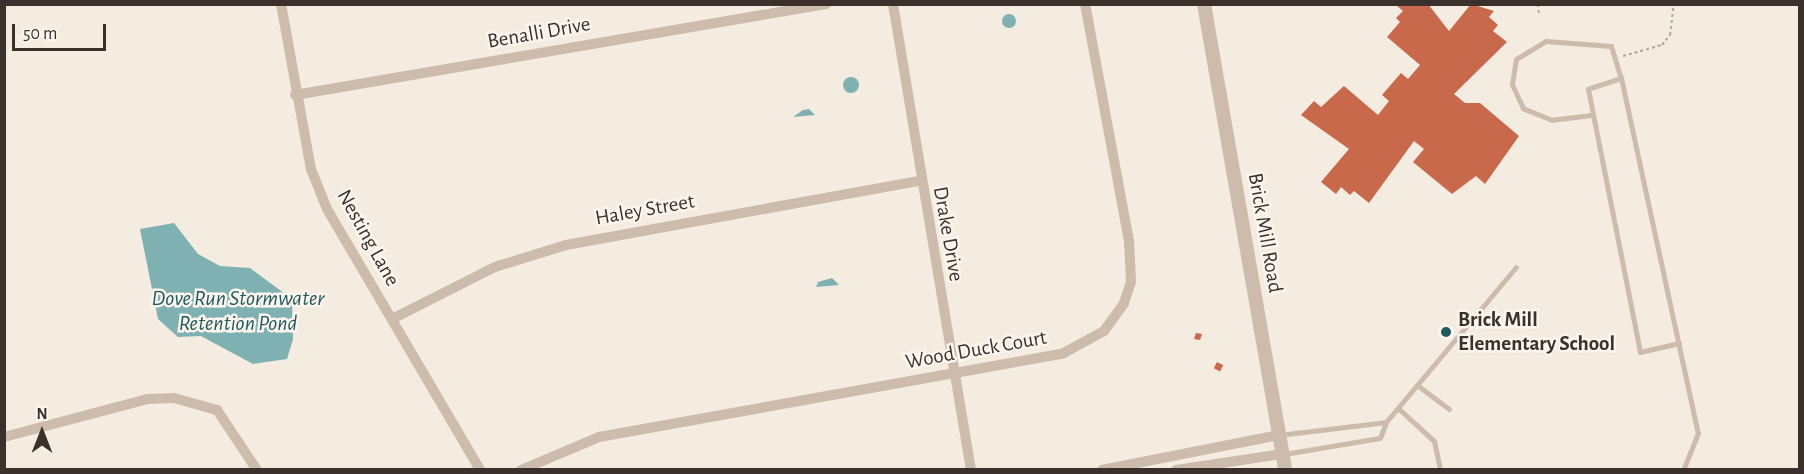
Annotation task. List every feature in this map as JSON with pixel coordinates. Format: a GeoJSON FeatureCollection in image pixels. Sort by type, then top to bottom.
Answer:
{"type":"FeatureCollection","features":[{"type":"Feature","properties":{"kind":"street","name":"Nesting Lane"},"geometry":{"type":"LineString","coordinates":[[281,4],[295,95],[311,169],[327,209],[480,470]]}},
{"type":"Feature","properties":{"kind":"street","name":"Benalli Drive"},"geometry":{"type":"LineString","coordinates":[[295,95],[826,4]]}},
{"type":"Feature","properties":{"kind":"street","name":"Drake Drive"},"geometry":{"type":"LineString","coordinates":[[893,4],[919,181],[971,470]]}},
{"type":"Feature","properties":{"kind":"street","name":"Wood Duck Court"},"geometry":{"type":"LineString","coordinates":[[521,470],[599,437],[954,374],[1084,346],[1104,331],[1124,303],[1131,281],[1129,241],[1085,4]]}},
{"type":"Feature","properties":{"kind":"street","name":"Brick Mill Road"},"geometry":{"type":"LineString","coordinates":[[1204,4],[1285,470]]}},
{"type":"Feature","properties":{"kind":"street","name":"Haley Street"},"geometry":{"type":"LineString","coordinates":[[392,320],[495,267],[566,245],[919,181]]}},
{"type":"Feature","properties":{"kind":"street"},"geometry":{"type":"LineString","coordinates":[[4,437],[148,399],[174,398],[217,410],[257,470]]}},
{"type":"Feature","properties":{"kind":"street"},"geometry":{"type":"LineString","coordinates":[[1102,470],[1279,435]]}},
{"type":"Feature","properties":{"kind":"street"},"geometry":{"type":"LineString","coordinates":[[1176,470],[1282,454]]}},
{"type":"Feature","properties":{"kind":"lane"},"geometry":{"type":"LineString","coordinates":[[1591,115],[1552,120],[1523,108],[1512,84],[1516,59],[1546,41],[1611,46],[1618,57],[1698,433],[1683,470]]}},
{"type":"Feature","properties":{"kind":"lane"},"geometry":{"type":"LineString","coordinates":[[1621,78],[1588,89],[1591,115],[1640,352],[1679,343]]}},
{"type":"Feature","properties":{"kind":"lane"},"geometry":{"type":"LineString","coordinates":[[1282,454],[1380,438],[1386,422],[1516,267]]}},
{"type":"Feature","properties":{"kind":"lane"},"geometry":{"type":"LineString","coordinates":[[1417,385],[1449,409]]}},
{"type":"Feature","properties":{"kind":"lane"},"geometry":{"type":"LineString","coordinates":[[1398,408],[1434,441],[1440,470]]}},
{"type":"Feature","properties":{"kind":"lane"},"geometry":{"type":"LineString","coordinates":[[1279,435],[1386,422]]}},
{"type":"Feature","properties":{"kind":"path"},"geometry":{"type":"LineString","coordinates":[[1538,4],[1539,15]]}},
{"type":"Feature","properties":{"kind":"path"},"geometry":{"type":"LineString","coordinates":[[1618,57],[1662,45],[1670,35],[1674,4]]}},
{"type":"Feature","properties":{"kind":"water"},"geometry":{"type":"Polygon","coordinates":[[[1006,14],[1012,14],[1016,21],[1012,28],[1006,28],[1002,24],[1002,18],[1006,14]]]}},
{"type":"Feature","properties":{"kind":"water"},"geometry":{"type":"Polygon","coordinates":[[[851,77],[857,79],[859,85],[857,91],[851,93],[845,91],[843,85],[845,79],[851,77]]]}},
{"type":"Feature","properties":{"kind":"water"},"geometry":{"type":"Polygon","coordinates":[[[809,109],[815,115],[793,117],[803,110],[809,109]]]}},
{"type":"Feature","properties":{"kind":"water","name":"Dove Run Stormwater Retention Pond"},"geometry":{"type":"Polygon","coordinates":[[[174,223],[198,254],[220,266],[250,268],[292,299],[293,339],[287,359],[253,364],[201,336],[178,337],[158,319],[140,229],[174,223]]]}},
{"type":"Feature","properties":{"kind":"water"},"geometry":{"type":"Polygon","coordinates":[[[832,278],[839,285],[816,287],[818,282],[832,278]]]}},
{"type":"Feature","properties":{"kind":"building"},"geometry":{"type":"Polygon","coordinates":[[[1395,4],[1428,4],[1449,31],[1471,4],[1494,11],[1489,17],[1498,25],[1493,31],[1507,42],[1454,94],[1465,103],[1480,103],[1519,136],[1485,184],[1476,176],[1452,194],[1413,162],[1424,149],[1414,141],[1369,203],[1354,191],[1350,195],[1341,187],[1336,194],[1321,182],[1349,149],[1301,115],[1314,101],[1321,107],[1344,86],[1378,115],[1389,101],[1382,95],[1401,73],[1408,79],[1420,65],[1387,37],[1400,22],[1396,18],[1403,11],[1395,4]]]}},
{"type":"Feature","properties":{"kind":"building"},"geometry":{"type":"Polygon","coordinates":[[[1196,333],[1202,334],[1200,340],[1194,339],[1196,333]]]}},
{"type":"Feature","properties":{"kind":"building"},"geometry":{"type":"Polygon","coordinates":[[[1217,362],[1223,365],[1220,371],[1214,368],[1217,362]]]}},
{"type":"Feature","properties":{"kind":"place","name":"Brick Mill Elementary School"},"geometry":{"type":"Point","coordinates":[1446,332]}}]}
